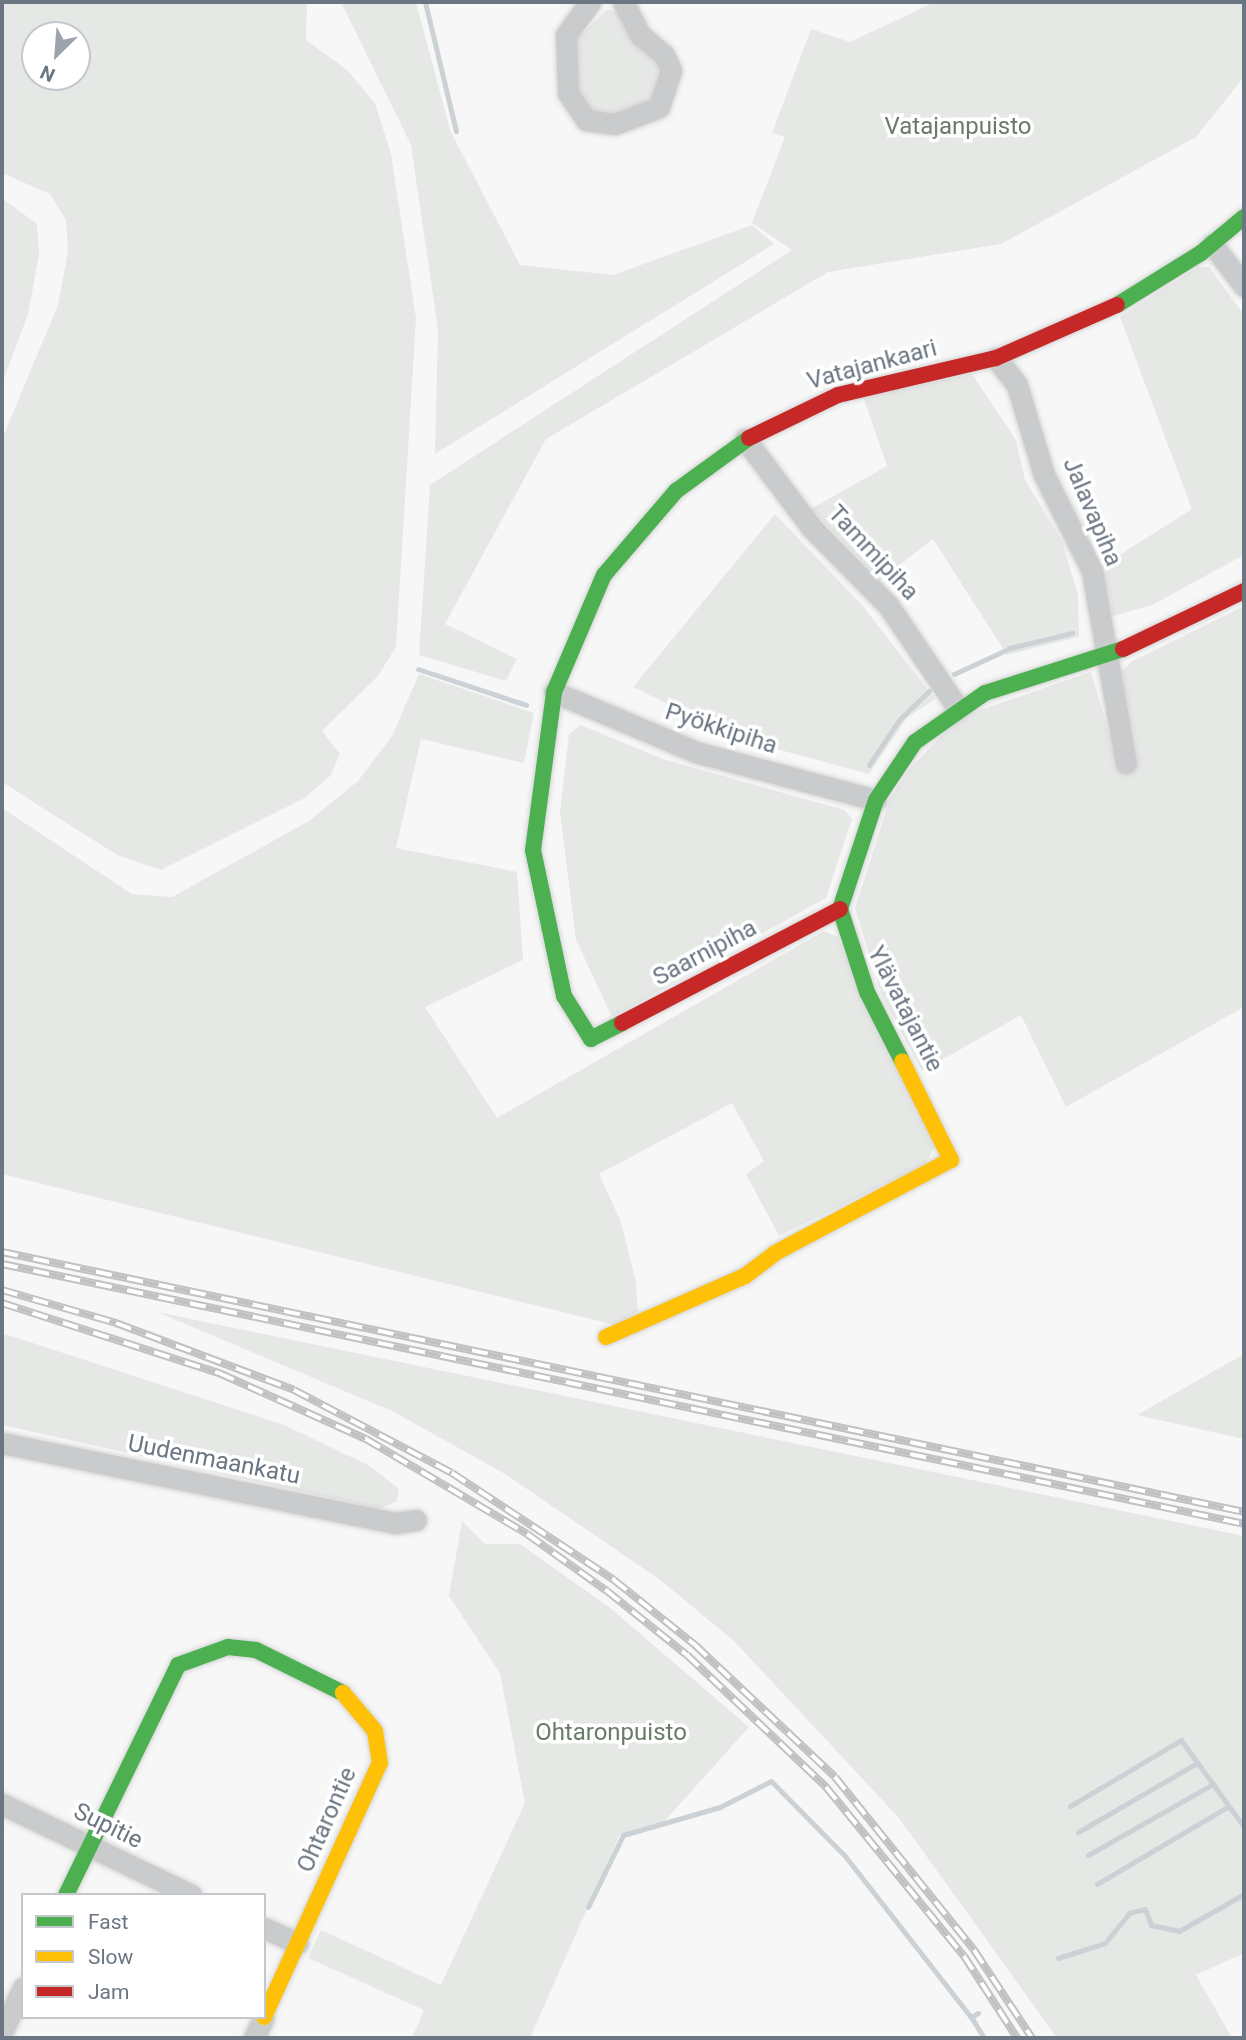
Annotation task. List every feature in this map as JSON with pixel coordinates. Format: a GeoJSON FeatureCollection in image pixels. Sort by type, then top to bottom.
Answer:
{"type":"FeatureCollection","features":[{"type":"Feature","properties":{"kind":"street"},"geometry":{"type":"LineString","coordinates":[[590,2],[566,36],[568,93],[586,120],[615,124],[659,107],[671,70],[664,55],[640,35],[623,2]]}},
{"type":"Feature","properties":{"kind":"street","name":"Vatajankaari"},"geometry":{"type":"LineString","coordinates":[[591,1039],[564,996],[537,892],[537,793],[554,692],[576,627],[617,557],[676,491],[745,439],[838,394],[996,358],[1103,314],[1212,244],[1244,216]]}},
{"type":"Feature","properties":{"kind":"street"},"geometry":{"type":"LineString","coordinates":[[1212,244],[1244,286]]}},
{"type":"Feature","properties":{"kind":"street","name":"Jalavapiha"},"geometry":{"type":"LineString","coordinates":[[996,358],[1017,385],[1044,475],[1092,571],[1104,655],[1126,763]]}},
{"type":"Feature","properties":{"kind":"street","name":"Tammipiha"},"geometry":{"type":"LineString","coordinates":[[745,439],[811,527],[888,605],[957,707]]}},
{"type":"Feature","properties":{"kind":"street"},"geometry":{"type":"LineString","coordinates":[[840,909],[876,800],[915,742],[957,707],[1186,624],[1244,591]]}},
{"type":"Feature","properties":{"kind":"street","name":"Pyökkipiha"},"geometry":{"type":"LineString","coordinates":[[554,692],[696,752],[876,800]]}},
{"type":"Feature","properties":{"kind":"street","name":"Saarnipiha"},"geometry":{"type":"LineString","coordinates":[[591,1039],[840,909]]}},
{"type":"Feature","properties":{"kind":"street","name":"Ylävatajantie"},"geometry":{"type":"LineString","coordinates":[[606,1337],[745,1276],[775,1253],[951,1160],[867,992],[840,909]]}},
{"type":"Feature","properties":{"kind":"street","name":"Uudenmaankatu"},"geometry":{"type":"LineString","coordinates":[[2,1443],[396,1524],[416,1520]]}},
{"type":"Feature","properties":{"kind":"street","name":"Ohtarontie"},"geometry":{"type":"LineString","coordinates":[[67,1893],[178,1665],[228,1647],[279,1657],[352,1697],[375,1731],[380,1763],[266,2013]]}},
{"type":"Feature","properties":{"kind":"street","name":"Supitie"},"geometry":{"type":"LineString","coordinates":[[2,1804],[187,1893]]}},
{"type":"Feature","properties":{"kind":"street"},"geometry":{"type":"LineString","coordinates":[[266,1929],[298,1944]]}},
{"type":"Feature","properties":{"kind":"street"},"geometry":{"type":"LineString","coordinates":[[2,2032],[21,1992]]}},
{"type":"Feature","properties":{"kind":"street","name":"Ohtarontie"},"geometry":{"type":"LineString","coordinates":[[254,2038],[263,2019]]}},
{"type":"Feature","properties":{"kind":"green space"},"geometry":{"type":"Polygon","coordinates":[[[2,2],[307,2],[306,40],[347,70],[375,103],[391,154],[416,318],[396,647],[377,677],[322,731],[340,754],[330,776],[303,799],[161,870],[117,855],[2,782],[2,439],[58,305],[68,251],[66,220],[50,194],[2,173],[2,2]]]}},
{"type":"Feature","properties":{"kind":"green space"},"geometry":{"type":"Polygon","coordinates":[[[341,2],[416,2],[450,130],[520,265],[613,275],[752,225],[774,244],[435,454],[438,330],[411,145],[341,2]]]}},
{"type":"Feature","properties":{"kind":"green space","name":"Vatajanpuisto"},"geometry":{"type":"Polygon","coordinates":[[[935,2],[1244,2],[1244,77],[1196,137],[1001,244],[828,272],[546,439],[445,624],[517,659],[506,681],[419,655],[430,485],[792,250],[752,223],[785,137],[772,133],[811,29],[850,42],[935,2]]]}},
{"type":"Feature","properties":{"kind":"green space"},"geometry":{"type":"Polygon","coordinates":[[[606,10],[617,11],[661,71],[655,99],[603,120],[579,101],[572,44],[606,10]]]}},
{"type":"Feature","properties":{"kind":"green space"},"geometry":{"type":"Polygon","coordinates":[[[2,198],[37,224],[39,255],[28,314],[2,384],[2,198]]]}},
{"type":"Feature","properties":{"kind":"green space"},"geometry":{"type":"Polygon","coordinates":[[[1198,267],[1209,267],[1244,315],[1244,555],[1152,605],[1110,617],[1102,566],[1192,509],[1120,317],[1198,267]]]}},
{"type":"Feature","properties":{"kind":"green space"},"geometry":{"type":"Polygon","coordinates":[[[972,374],[1016,440],[1025,480],[1062,541],[1078,595],[1079,637],[1007,655],[933,539],[880,580],[811,509],[887,466],[863,396],[972,374]]]}},
{"type":"Feature","properties":{"kind":"green space"},"geometry":{"type":"Polygon","coordinates":[[[775,514],[862,605],[935,699],[907,718],[869,774],[736,738],[633,687],[775,514]]]}},
{"type":"Feature","properties":{"kind":"green space"},"geometry":{"type":"Polygon","coordinates":[[[1244,606],[1244,1007],[1066,1107],[1021,1015],[922,1071],[882,996],[855,908],[890,799],[912,766],[960,717],[1091,672],[1117,761],[1118,675],[1131,662],[1244,606]]]}},
{"type":"Feature","properties":{"kind":"green space"},"geometry":{"type":"Polygon","coordinates":[[[419,674],[534,713],[524,763],[421,739],[396,848],[517,872],[523,960],[425,1007],[497,1118],[824,931],[838,937],[936,1145],[925,1165],[779,1236],[746,1174],[764,1161],[732,1103],[599,1174],[621,1222],[636,1283],[638,1312],[615,1325],[2,1174],[2,808],[132,894],[172,897],[309,821],[358,781],[392,736],[419,674]]]}},
{"type":"Feature","properties":{"kind":"green space"},"geometry":{"type":"Polygon","coordinates":[[[581,725],[663,759],[844,810],[852,819],[826,898],[612,1017],[576,940],[560,812],[569,734],[581,725]]]}},
{"type":"Feature","properties":{"kind":"green space"},"geometry":{"type":"Polygon","coordinates":[[[157,1312],[1244,1536],[1244,1953],[1196,1975],[1232,2038],[1057,2038],[899,1818],[734,1641],[659,1579],[505,1474],[394,1412],[157,1312]]]}},
{"type":"Feature","properties":{"kind":"green space"},"geometry":{"type":"Polygon","coordinates":[[[2,1333],[284,1425],[370,1466],[399,1489],[397,1501],[380,1509],[2,1425],[2,1333]]]}},
{"type":"Feature","properties":{"kind":"green space"},"geometry":{"type":"Polygon","coordinates":[[[1244,1354],[1244,1439],[1137,1415],[1244,1354]]]}},
{"type":"Feature","properties":{"kind":"green space","name":"Ohtaronpuisto"},"geometry":{"type":"Polygon","coordinates":[[[462,1521],[485,1544],[520,1544],[609,1607],[749,1727],[661,1825],[620,1834],[530,2038],[412,2038],[424,2010],[308,1958],[321,1930],[441,1985],[525,1803],[500,1673],[449,1596],[462,1521]]]}},
{"type":"Feature","properties":{"kind":"waterway"},"geometry":{"type":"LineString","coordinates":[[425,2],[456,131]]}},
{"type":"Feature","properties":{"kind":"waterway"},"geometry":{"type":"LineString","coordinates":[[954,674],[1010,648],[1072,633]]}},
{"type":"Feature","properties":{"kind":"waterway"},"geometry":{"type":"LineString","coordinates":[[418,669],[526,705]]}},
{"type":"Feature","properties":{"kind":"waterway"},"geometry":{"type":"LineString","coordinates":[[869,765],[899,720],[929,691]]}},
{"type":"Feature","properties":{"kind":"waterway"},"geometry":{"type":"LineString","coordinates":[[1070,1806],[1181,1740],[1244,1827]]}},
{"type":"Feature","properties":{"kind":"waterway"},"geometry":{"type":"LineString","coordinates":[[1078,1832],[1197,1763]]}},
{"type":"Feature","properties":{"kind":"waterway"},"geometry":{"type":"LineString","coordinates":[[588,1907],[623,1835],[720,1807],[771,1781],[845,1856],[971,2017]]}},
{"type":"Feature","properties":{"kind":"waterway"},"geometry":{"type":"LineString","coordinates":[[1088,1855],[1213,1784]]}},
{"type":"Feature","properties":{"kind":"waterway"},"geometry":{"type":"LineString","coordinates":[[1097,1884],[1229,1806]]}},
{"type":"Feature","properties":{"kind":"waterway"},"geometry":{"type":"LineString","coordinates":[[1058,1958],[1105,1943],[1129,1913],[1145,1909],[1151,1925],[1179,1931],[1244,1894]]}},
{"type":"Feature","properties":{"kind":"waterway"},"geometry":{"type":"LineString","coordinates":[[978,2013],[971,2017],[984,2038]]}},
{"type":"Feature","properties":{"kind":"railway"},"geometry":{"type":"LineString","coordinates":[[2,1252],[1244,1512]]}},
{"type":"Feature","properties":{"kind":"railway"},"geometry":{"type":"LineString","coordinates":[[2,1264],[1244,1524]]}},
{"type":"Feature","properties":{"kind":"railway"},"geometry":{"type":"LineString","coordinates":[[2,1290],[116,1323],[294,1390],[452,1473],[614,1580],[695,1645],[835,1777],[974,1950],[1032,2038]]}},
{"type":"Feature","properties":{"kind":"railway"},"geometry":{"type":"LineString","coordinates":[[2,1303],[219,1373],[366,1439],[527,1534],[607,1591],[687,1655],[826,1787],[964,1956],[1017,2038]]}},
{"type":"Feature","properties":{"kind":"traffic: fast"},"geometry":{"type":"LineString","coordinates":[[1117,305],[1201,253],[1244,217]]}},
{"type":"Feature","properties":{"kind":"traffic: fast"},"geometry":{"type":"LineString","coordinates":[[622,1023],[591,1039],[564,996],[533,850],[554,692],[604,575],[676,491],[749,438]]}},
{"type":"Feature","properties":{"kind":"traffic: fast"},"geometry":{"type":"LineString","coordinates":[[902,1061],[867,992],[840,909],[876,800],[915,742],[985,693],[1123,649]]}},
{"type":"Feature","properties":{"kind":"traffic: fast"},"geometry":{"type":"LineString","coordinates":[[67,1893],[178,1665],[228,1647],[256,1650],[343,1693]]}},
{"type":"Feature","properties":{"kind":"traffic: slow"},"geometry":{"type":"LineString","coordinates":[[606,1337],[745,1276],[775,1253],[951,1160],[902,1061]]}},
{"type":"Feature","properties":{"kind":"traffic: slow"},"geometry":{"type":"LineString","coordinates":[[266,2013],[380,1763],[375,1731],[343,1693]]}},
{"type":"Feature","properties":{"kind":"traffic: jam"},"geometry":{"type":"LineString","coordinates":[[749,438],[838,395],[996,358],[1117,305]]}},
{"type":"Feature","properties":{"kind":"traffic: jam"},"geometry":{"type":"LineString","coordinates":[[1123,649],[1244,591]]}},
{"type":"Feature","properties":{"kind":"traffic: jam"},"geometry":{"type":"LineString","coordinates":[[622,1023],[840,909]]}}]}
